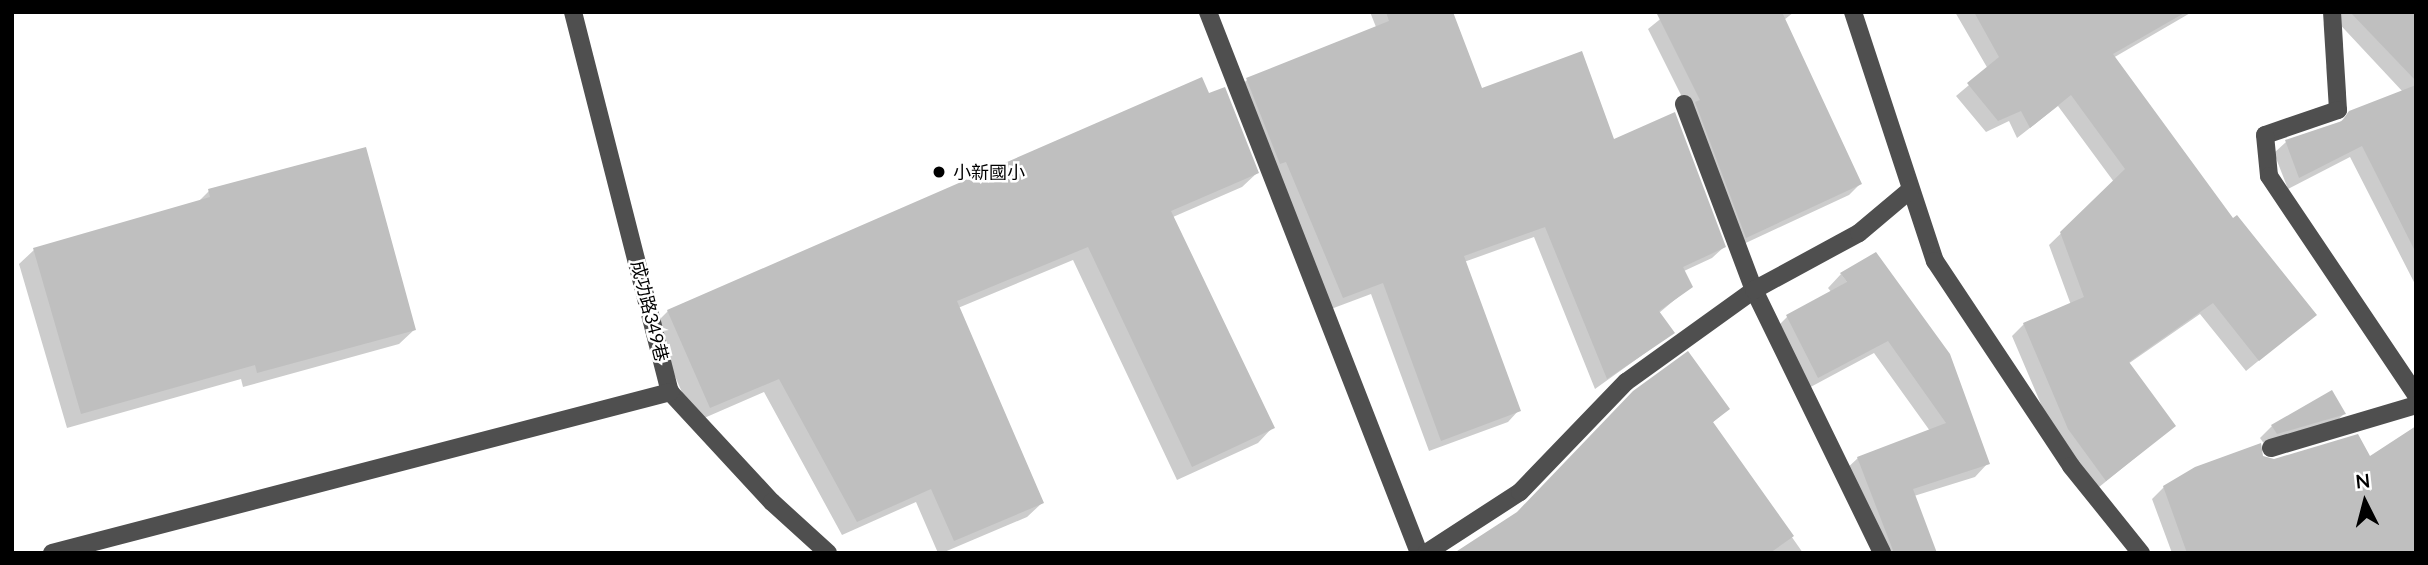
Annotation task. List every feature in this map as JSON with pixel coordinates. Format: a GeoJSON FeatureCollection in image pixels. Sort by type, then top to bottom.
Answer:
{"type":"FeatureCollection","features":[{"type":"Feature","properties":{"kind":"street","name":"成功路349巷"},"geometry":{"type":"LineString","coordinates":[[573,12],[670,392],[772,502],[828,553]]}},
{"type":"Feature","properties":{"kind":"street"},"geometry":{"type":"LineString","coordinates":[[1208,12],[1419,553]]}},
{"type":"Feature","properties":{"kind":"street"},"geometry":{"type":"LineString","coordinates":[[1853,12],[1935,261],[2071,466],[2141,553]]}},
{"type":"Feature","properties":{"kind":"street"},"geometry":{"type":"LineString","coordinates":[[2332,12],[2338,110],[2265,135],[2269,176],[2416,395]]}},
{"type":"Feature","properties":{"kind":"street"},"geometry":{"type":"LineString","coordinates":[[1684,104],[1754,290],[1882,553]]}},
{"type":"Feature","properties":{"kind":"street"},"geometry":{"type":"LineString","coordinates":[[1426,553],[1520,492],[1626,382],[1754,290],[1859,233],[1910,190]]}},
{"type":"Feature","properties":{"kind":"street"},"geometry":{"type":"LineString","coordinates":[[52,553],[670,392]]}},
{"type":"Feature","properties":{"kind":"street"},"geometry":{"type":"LineString","coordinates":[[2271,448],[2416,405]]}},
{"type":"Feature","properties":{"kind":"building"},"geometry":{"type":"Polygon","coordinates":[[[1386,12],[1453,12],[1482,88],[1582,51],[1614,139],[1675,112],[1726,247],[1683,267],[1693,287],[1659,311],[1675,333],[1607,379],[1545,227],[1464,256],[1521,411],[1441,441],[1383,283],[1343,298],[1286,162],[1280,164],[1246,78],[1389,21],[1386,12]]]}},
{"type":"Feature","properties":{"kind":"building"},"geometry":{"type":"Polygon","coordinates":[[[1656,12],[1782,12],[1862,184],[1746,238],[1695,102],[1700,100],[1656,12]]]}},
{"type":"Feature","properties":{"kind":"building"},"geometry":{"type":"Polygon","coordinates":[[[1974,12],[2186,12],[2113,54],[2233,218],[2237,215],[2317,315],[2259,361],[2213,303],[2129,362],[2176,426],[2106,481],[2068,429],[2023,323],[2084,297],[2060,232],[2125,169],[2071,95],[2030,128],[2021,111],[1998,121],[1967,83],[1999,57],[1974,12]]]}},
{"type":"Feature","properties":{"kind":"building"},"geometry":{"type":"Polygon","coordinates":[[[2350,12],[2416,12],[2416,81],[2350,12]]]}},
{"type":"Feature","properties":{"kind":"building"},"geometry":{"type":"Polygon","coordinates":[[[1202,77],[1209,93],[1225,87],[1259,173],[1171,211],[1275,428],[1192,467],[1088,247],[957,301],[1044,503],[954,541],[931,489],[857,522],[779,379],[710,408],[667,310],[1202,77]]]}},
{"type":"Feature","properties":{"kind":"building"},"geometry":{"type":"Polygon","coordinates":[[[2416,85],[2416,253],[2362,146],[2299,178],[2285,140],[2342,121],[2349,111],[2416,85]]]}},
{"type":"Feature","properties":{"kind":"building"},"geometry":{"type":"Polygon","coordinates":[[[366,147],[416,330],[257,373],[255,365],[81,414],[33,248],[210,197],[208,189],[366,147]]]}},
{"type":"Feature","properties":{"kind":"building"},"geometry":{"type":"Polygon","coordinates":[[[1876,252],[1950,354],[1990,464],[1913,489],[1937,553],[1894,553],[1857,457],[1946,423],[1888,341],[1818,378],[1786,315],[1847,282],[1840,273],[1876,252]]]}},
{"type":"Feature","properties":{"kind":"building"},"geometry":{"type":"Polygon","coordinates":[[[1688,351],[1730,409],[1713,422],[1794,536],[1770,553],[1454,553],[1517,512],[1633,391],[1688,351]]]}},
{"type":"Feature","properties":{"kind":"building"},"geometry":{"type":"Polygon","coordinates":[[[2332,390],[2346,414],[2277,434],[2271,425],[2332,390]]]}},
{"type":"Feature","properties":{"kind":"building"},"geometry":{"type":"Polygon","coordinates":[[[2416,426],[2416,553],[2187,553],[2163,486],[2195,467],[2261,443],[2263,456],[2274,459],[2358,434],[2370,456],[2416,426]]]}},
{"type":"Feature","properties":{"kind":"place","name":"小新國小"},"geometry":{"type":"Point","coordinates":[939,172]}}]}
